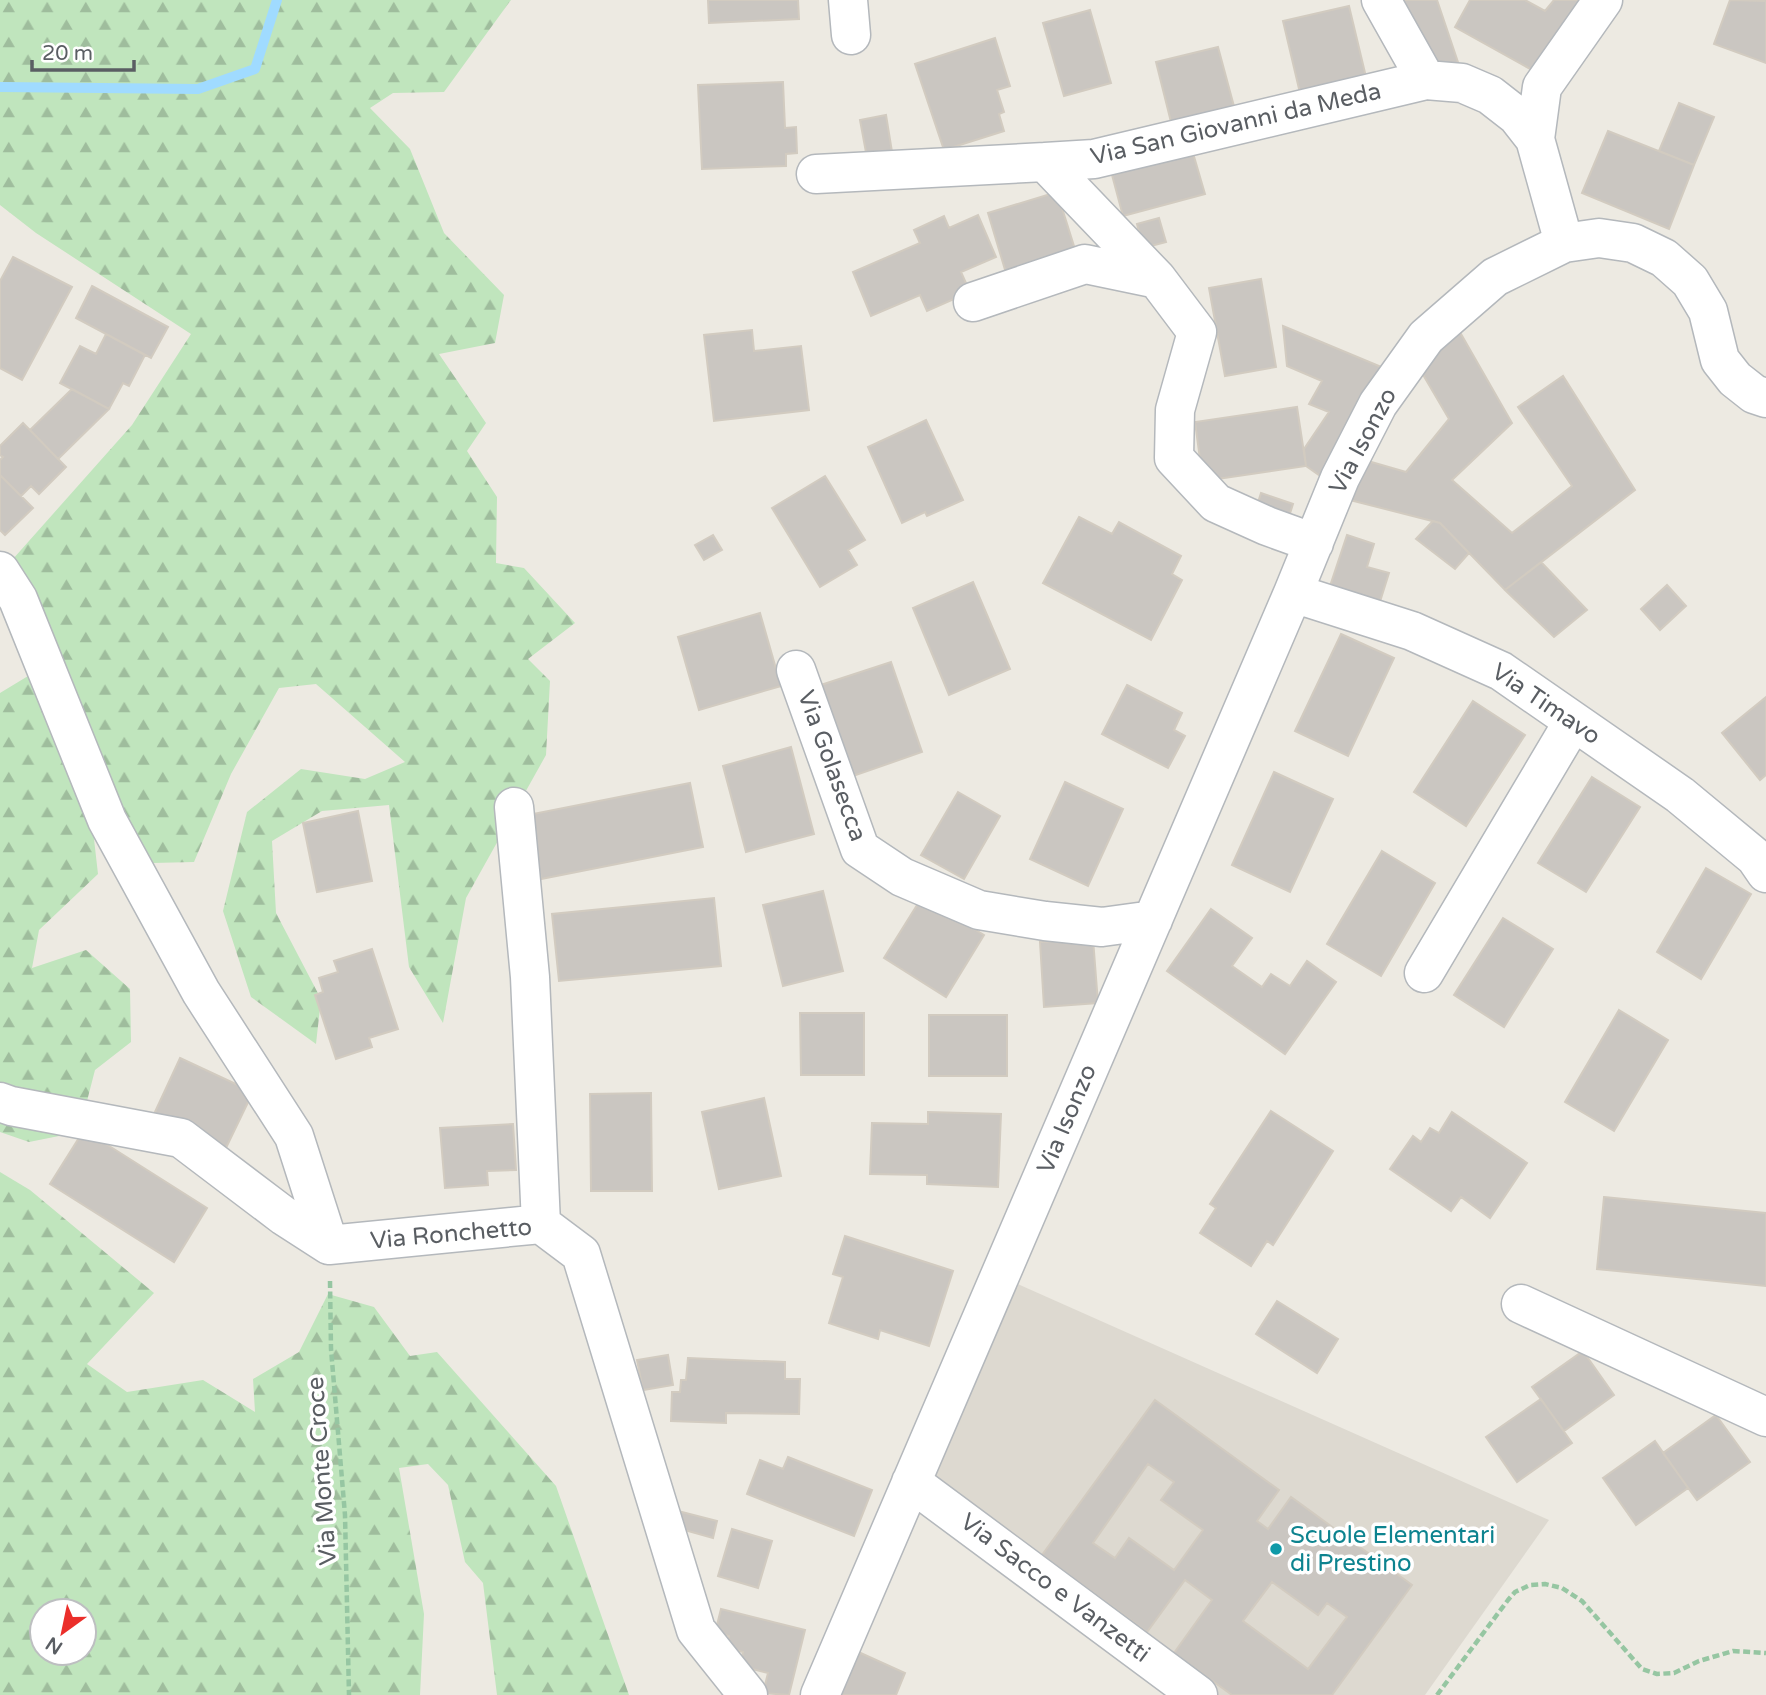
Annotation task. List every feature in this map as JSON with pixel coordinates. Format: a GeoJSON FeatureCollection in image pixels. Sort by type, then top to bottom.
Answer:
{"type":"FeatureCollection","features":[{"type":"Feature","properties":{"kind":"street"},"geometry":{"type":"LineString","coordinates":[[1381,0],[1426,80]]}},
{"type":"Feature","properties":{"kind":"street"},"geometry":{"type":"LineString","coordinates":[[1535,139],[1542,87],[1603,0]]}},
{"type":"Feature","properties":{"kind":"street","name":"Via San Giovanni da Meda"},"geometry":{"type":"LineString","coordinates":[[816,174],[1094,159],[1426,80],[1462,82],[1490,95],[1517,116],[1535,139],[1564,243]]}},
{"type":"Feature","properties":{"kind":"street"},"geometry":{"type":"LineString","coordinates":[[1093,212],[1094,159]]}},
{"type":"Feature","properties":{"kind":"street"},"geometry":{"type":"LineString","coordinates":[[1045,162],[1157,279],[1197,332],[1175,410],[1174,458],[1216,503],[1314,543]]}},
{"type":"Feature","properties":{"kind":"street","name":"Via Isonzo"},"geometry":{"type":"LineString","coordinates":[[820,1695],[1340,478],[1378,404],[1426,337],[1495,276],[1564,243],[1599,238],[1633,243],[1664,258],[1689,281],[1708,311],[1720,360],[1735,379],[1754,394],[1766,398]]}},
{"type":"Feature","properties":{"kind":"street"},"geometry":{"type":"LineString","coordinates":[[973,302],[1085,264],[1157,279]]}},
{"type":"Feature","properties":{"kind":"street"},"geometry":{"type":"LineString","coordinates":[[0,572],[18,599],[107,820],[201,992],[294,1136],[329,1245]]}},
{"type":"Feature","properties":{"kind":"street","name":"Via Timavo"},"geometry":{"type":"LineString","coordinates":[[1293,593],[1412,631],[1501,671],[1680,795],[1755,857],[1766,873]]}},
{"type":"Feature","properties":{"kind":"street","name":"Via Golasecca"},"geometry":{"type":"LineString","coordinates":[[796,670],[860,849],[902,877],[979,910],[1102,927],[1153,920]]}},
{"type":"Feature","properties":{"kind":"street"},"geometry":{"type":"LineString","coordinates":[[1424,973],[1573,722]]}},
{"type":"Feature","properties":{"kind":"street"},"geometry":{"type":"LineString","coordinates":[[514,807],[530,977],[541,1224]]}},
{"type":"Feature","properties":{"kind":"street"},"geometry":{"type":"LineString","coordinates":[[0,1102],[181,1138],[284,1216],[329,1245]]}},
{"type":"Feature","properties":{"kind":"street","name":"Via Ronchetto"},"geometry":{"type":"LineString","coordinates":[[329,1245],[541,1224],[581,1254],[696,1630],[748,1695]]}},
{"type":"Feature","properties":{"kind":"street"},"geometry":{"type":"LineString","coordinates":[[1521,1304],[1766,1416]]}},
{"type":"Feature","properties":{"kind":"street","name":"Via Sacco e Vanzetti"},"geometry":{"type":"LineString","coordinates":[[911,1482],[1199,1695]]}},
{"type":"Feature","properties":{"kind":"path","name":"Via Monte Croce"},"geometry":{"type":"LineString","coordinates":[[329,1245],[331,1349],[345,1515],[349,1695]]}},
{"type":"Feature","properties":{"kind":"path"},"geometry":{"type":"LineString","coordinates":[[1437,1695],[1508,1600],[1515,1592],[1530,1585],[1545,1584],[1563,1588],[1583,1601],[1642,1668],[1657,1674],[1674,1673],[1699,1661],[1733,1651],[1766,1653]]}},
{"type":"Feature","properties":{"kind":"shaded area"},"geometry":{"type":"Polygon","coordinates":[[[1011,1281],[1549,1520],[1425,1695],[1214,1695],[922,1478],[1011,1281]]]}},
{"type":"Feature","properties":{"kind":"green space"},"geometry":{"type":"Polygon","coordinates":[[[0,0],[511,0],[444,92],[393,93],[370,108],[410,149],[444,233],[504,295],[495,343],[439,354],[486,423],[467,451],[497,497],[496,563],[524,568],[575,623],[528,659],[550,681],[546,755],[466,898],[443,1023],[409,967],[389,805],[322,811],[272,841],[276,913],[321,999],[316,1044],[251,997],[223,911],[247,812],[301,769],[365,779],[405,762],[316,684],[279,688],[231,774],[194,862],[153,863],[94,839],[98,874],[39,930],[32,968],[86,950],[130,989],[131,1042],[95,1070],[79,1132],[29,1142],[0,1132],[0,693],[33,673],[5,568],[132,425],[191,334],[36,233],[0,205],[0,0]]]}},
{"type":"Feature","properties":{"kind":"green space"},"geometry":{"type":"Polygon","coordinates":[[[0,1172],[30,1190],[154,1293],[87,1364],[127,1392],[203,1380],[255,1412],[253,1379],[299,1352],[328,1294],[374,1307],[410,1356],[437,1352],[556,1486],[629,1695],[497,1695],[483,1583],[465,1562],[448,1485],[428,1464],[399,1468],[424,1614],[420,1695],[0,1695],[0,1172]]]}},
{"type":"Feature","properties":{"kind":"building"},"geometry":{"type":"Polygon","coordinates":[[[708,0],[798,0],[799,19],[709,23],[708,0]]]}},
{"type":"Feature","properties":{"kind":"building"},"geometry":{"type":"Polygon","coordinates":[[[1402,0],[1437,0],[1460,68],[1433,77],[1402,0]]]}},
{"type":"Feature","properties":{"kind":"building"},"geometry":{"type":"Polygon","coordinates":[[[1470,0],[1525,0],[1545,11],[1554,0],[1595,0],[1541,75],[1455,27],[1470,0]]]}},
{"type":"Feature","properties":{"kind":"building"},"geometry":{"type":"Polygon","coordinates":[[[1730,0],[1766,1],[1766,63],[1714,44],[1730,0]]]}},
{"type":"Feature","properties":{"kind":"building"},"geometry":{"type":"Polygon","coordinates":[[[1349,6],[1366,77],[1300,93],[1283,21],[1349,6]]]}},
{"type":"Feature","properties":{"kind":"building"},"geometry":{"type":"Polygon","coordinates":[[[1090,10],[1111,83],[1064,96],[1043,23],[1090,10]]]}},
{"type":"Feature","properties":{"kind":"building"},"geometry":{"type":"Polygon","coordinates":[[[995,38],[1010,86],[997,90],[1004,112],[999,114],[1004,131],[944,150],[915,64],[995,38]]]}},
{"type":"Feature","properties":{"kind":"building"},"geometry":{"type":"Polygon","coordinates":[[[1218,47],[1235,110],[1172,126],[1156,62],[1218,47]]]}},
{"type":"Feature","properties":{"kind":"building"},"geometry":{"type":"Polygon","coordinates":[[[783,82],[785,128],[796,127],[797,153],[786,154],[786,166],[702,169],[698,85],[783,82]]]}},
{"type":"Feature","properties":{"kind":"building"},"geometry":{"type":"Polygon","coordinates":[[[1679,103],[1714,117],[1694,165],[1659,151],[1679,103]]]}},
{"type":"Feature","properties":{"kind":"building"},"geometry":{"type":"Polygon","coordinates":[[[886,115],[893,158],[868,163],[860,120],[886,115]]]}},
{"type":"Feature","properties":{"kind":"building"},"geometry":{"type":"Polygon","coordinates":[[[1608,131],[1694,165],[1669,229],[1582,193],[1608,131]]]}},
{"type":"Feature","properties":{"kind":"building"},"geometry":{"type":"Polygon","coordinates":[[[1193,153],[1205,194],[1123,216],[1112,175],[1193,153]]]}},
{"type":"Feature","properties":{"kind":"building"},"geometry":{"type":"Polygon","coordinates":[[[1057,192],[1079,262],[1009,283],[988,213],[1057,192]]]}},
{"type":"Feature","properties":{"kind":"building"},"geometry":{"type":"Polygon","coordinates":[[[978,215],[996,257],[961,272],[970,292],[927,311],[920,295],[871,316],[853,272],[920,243],[914,230],[944,216],[949,228],[978,215]]]}},
{"type":"Feature","properties":{"kind":"building"},"geometry":{"type":"Polygon","coordinates":[[[1159,218],[1166,242],[1143,248],[1137,224],[1159,218]]]}},
{"type":"Feature","properties":{"kind":"building"},"geometry":{"type":"Polygon","coordinates":[[[13,257],[72,287],[22,380],[0,368],[0,281],[13,257]]]}},
{"type":"Feature","properties":{"kind":"building"},"geometry":{"type":"Polygon","coordinates":[[[1261,279],[1276,367],[1225,376],[1209,288],[1261,279]]]}},
{"type":"Feature","properties":{"kind":"building"},"geometry":{"type":"Polygon","coordinates":[[[92,286],[168,327],[151,358],[76,318],[92,286]]]}},
{"type":"Feature","properties":{"kind":"building"},"geometry":{"type":"Polygon","coordinates":[[[1283,326],[1391,371],[1326,480],[1306,466],[1304,449],[1329,412],[1309,404],[1322,381],[1287,366],[1283,326]]]}},
{"type":"Feature","properties":{"kind":"building"},"geometry":{"type":"Polygon","coordinates":[[[1457,327],[1512,423],[1452,480],[1512,533],[1572,486],[1518,407],[1563,376],[1635,490],[1505,590],[1440,523],[1346,499],[1361,459],[1406,472],[1449,419],[1419,368],[1457,327]]]}},
{"type":"Feature","properties":{"kind":"building"},"geometry":{"type":"Polygon","coordinates":[[[752,330],[754,351],[801,346],[809,410],[714,421],[704,335],[752,330]]]}},
{"type":"Feature","properties":{"kind":"building"},"geometry":{"type":"Polygon","coordinates":[[[106,334],[145,355],[129,386],[123,383],[109,409],[60,383],[80,346],[96,354],[106,334]]]}},
{"type":"Feature","properties":{"kind":"building"},"geometry":{"type":"Polygon","coordinates":[[[72,389],[109,409],[58,459],[30,430],[72,389]]]}},
{"type":"Feature","properties":{"kind":"building"},"geometry":{"type":"Polygon","coordinates":[[[1297,407],[1306,466],[1203,481],[1195,422],[1297,407]]]}},
{"type":"Feature","properties":{"kind":"building"},"geometry":{"type":"Polygon","coordinates":[[[926,420],[963,500],[927,516],[925,512],[902,523],[868,447],[926,420]]]}},
{"type":"Feature","properties":{"kind":"building"},"geometry":{"type":"Polygon","coordinates":[[[23,423],[66,467],[39,494],[31,486],[21,496],[0,475],[0,460],[3,457],[0,455],[0,446],[23,423]]]}},
{"type":"Feature","properties":{"kind":"building"},"geometry":{"type":"Polygon","coordinates":[[[0,475],[33,508],[5,535],[0,530],[0,475]]]}},
{"type":"Feature","properties":{"kind":"building"},"geometry":{"type":"Polygon","coordinates":[[[825,476],[865,540],[848,550],[857,565],[820,587],[772,508],[825,476]]]}},
{"type":"Feature","properties":{"kind":"building"},"geometry":{"type":"Polygon","coordinates":[[[1261,493],[1293,504],[1286,526],[1254,515],[1261,493]]]}},
{"type":"Feature","properties":{"kind":"building"},"geometry":{"type":"Polygon","coordinates":[[[1079,517],[1112,534],[1119,522],[1181,556],[1172,574],[1182,580],[1151,640],[1043,583],[1079,517]]]}},
{"type":"Feature","properties":{"kind":"building"},"geometry":{"type":"Polygon","coordinates":[[[1433,521],[1440,523],[1469,553],[1455,569],[1416,539],[1433,521]]]}},
{"type":"Feature","properties":{"kind":"building"},"geometry":{"type":"Polygon","coordinates":[[[713,535],[722,550],[704,560],[695,545],[713,535]]]}},
{"type":"Feature","properties":{"kind":"building"},"geometry":{"type":"Polygon","coordinates":[[[1347,535],[1374,544],[1367,567],[1389,573],[1378,608],[1328,592],[1347,535]]]}},
{"type":"Feature","properties":{"kind":"building"},"geometry":{"type":"Polygon","coordinates":[[[1541,562],[1587,610],[1554,637],[1505,590],[1541,562]]]}},
{"type":"Feature","properties":{"kind":"building"},"geometry":{"type":"Polygon","coordinates":[[[973,582],[1010,669],[949,695],[913,608],[973,582]]]}},
{"type":"Feature","properties":{"kind":"building"},"geometry":{"type":"Polygon","coordinates":[[[1667,585],[1686,606],[1660,630],[1641,609],[1667,585]]]}},
{"type":"Feature","properties":{"kind":"building"},"geometry":{"type":"Polygon","coordinates":[[[760,613],[781,686],[699,710],[678,637],[760,613]]]}},
{"type":"Feature","properties":{"kind":"building"},"geometry":{"type":"Polygon","coordinates":[[[1341,634],[1394,658],[1348,756],[1295,731],[1341,634]]]}},
{"type":"Feature","properties":{"kind":"building"},"geometry":{"type":"Polygon","coordinates":[[[891,662],[922,752],[853,776],[821,685],[891,662]]]}},
{"type":"Feature","properties":{"kind":"building"},"geometry":{"type":"Polygon","coordinates":[[[1127,685],[1182,713],[1174,730],[1185,736],[1168,768],[1102,734],[1127,685]]]}},
{"type":"Feature","properties":{"kind":"building"},"geometry":{"type":"Polygon","coordinates":[[[1766,697],[1766,775],[1760,780],[1722,733],[1766,697]]]}},
{"type":"Feature","properties":{"kind":"building"},"geometry":{"type":"Polygon","coordinates":[[[1473,701],[1525,735],[1466,826],[1414,792],[1473,701]]]}},
{"type":"Feature","properties":{"kind":"building"},"geometry":{"type":"Polygon","coordinates":[[[791,747],[814,834],[746,852],[723,766],[791,747]]]}},
{"type":"Feature","properties":{"kind":"building"},"geometry":{"type":"Polygon","coordinates":[[[1274,772],[1333,799],[1290,892],[1232,865],[1274,772]]]}},
{"type":"Feature","properties":{"kind":"building"},"geometry":{"type":"Polygon","coordinates":[[[1592,777],[1640,807],[1586,892],[1538,863],[1592,777]]]}},
{"type":"Feature","properties":{"kind":"building"},"geometry":{"type":"Polygon","coordinates":[[[1065,782],[1123,809],[1088,886],[1030,859],[1065,782]]]}},
{"type":"Feature","properties":{"kind":"building"},"geometry":{"type":"Polygon","coordinates":[[[690,783],[703,847],[541,879],[528,815],[690,783]]]}},
{"type":"Feature","properties":{"kind":"building"},"geometry":{"type":"Polygon","coordinates":[[[958,792],[1000,816],[964,879],[921,855],[958,792]]]}},
{"type":"Feature","properties":{"kind":"building"},"geometry":{"type":"Polygon","coordinates":[[[358,811],[372,881],[317,892],[303,823],[358,811]]]}},
{"type":"Feature","properties":{"kind":"building"},"geometry":{"type":"Polygon","coordinates":[[[1382,851],[1435,883],[1381,976],[1327,944],[1382,851]]]}},
{"type":"Feature","properties":{"kind":"building"},"geometry":{"type":"Polygon","coordinates":[[[1706,868],[1751,894],[1701,979],[1657,952],[1706,868]]]}},
{"type":"Feature","properties":{"kind":"building"},"geometry":{"type":"Polygon","coordinates":[[[823,891],[843,971],[783,986],[763,905],[823,891]]]}},
{"type":"Feature","properties":{"kind":"building"},"geometry":{"type":"Polygon","coordinates":[[[922,897],[984,935],[946,997],[884,958],[922,897]]]}},
{"type":"Feature","properties":{"kind":"building"},"geometry":{"type":"Polygon","coordinates":[[[714,898],[721,966],[559,981],[552,914],[714,898]]]}},
{"type":"Feature","properties":{"kind":"building"},"geometry":{"type":"Polygon","coordinates":[[[1211,909],[1252,938],[1232,966],[1262,987],[1271,974],[1290,986],[1307,961],[1336,982],[1285,1054],[1167,971],[1211,909]]]}},
{"type":"Feature","properties":{"kind":"building"},"geometry":{"type":"Polygon","coordinates":[[[1503,918],[1553,949],[1504,1027],[1454,995],[1503,918]]]}},
{"type":"Feature","properties":{"kind":"building"},"geometry":{"type":"Polygon","coordinates":[[[1093,939],[1098,1003],[1044,1007],[1040,942],[1093,939]]]}},
{"type":"Feature","properties":{"kind":"building"},"geometry":{"type":"Polygon","coordinates":[[[372,949],[398,1029],[369,1038],[372,1047],[336,1059],[315,995],[323,992],[319,978],[338,972],[334,961],[372,949]]]}},
{"type":"Feature","properties":{"kind":"building"},"geometry":{"type":"Polygon","coordinates":[[[1619,1010],[1668,1040],[1614,1131],[1565,1102],[1619,1010]]]}},
{"type":"Feature","properties":{"kind":"building"},"geometry":{"type":"Polygon","coordinates":[[[800,1013],[864,1013],[864,1075],[801,1075],[800,1013]]]}},
{"type":"Feature","properties":{"kind":"building"},"geometry":{"type":"Polygon","coordinates":[[[929,1015],[1007,1015],[1007,1076],[929,1076],[929,1015]]]}},
{"type":"Feature","properties":{"kind":"building"},"geometry":{"type":"Polygon","coordinates":[[[180,1058],[253,1092],[226,1148],[154,1114],[180,1058]]]}},
{"type":"Feature","properties":{"kind":"building"},"geometry":{"type":"Polygon","coordinates":[[[651,1093],[652,1191],[591,1191],[590,1094],[651,1093]]]}},
{"type":"Feature","properties":{"kind":"building"},"geometry":{"type":"Polygon","coordinates":[[[764,1098],[781,1176],[719,1189],[702,1112],[764,1098]]]}},
{"type":"Feature","properties":{"kind":"building"},"geometry":{"type":"Polygon","coordinates":[[[1271,1111],[1333,1151],[1273,1245],[1267,1241],[1251,1266],[1200,1233],[1216,1208],[1210,1204],[1271,1111]]]}},
{"type":"Feature","properties":{"kind":"building"},"geometry":{"type":"Polygon","coordinates":[[[928,1112],[1001,1114],[998,1187],[927,1184],[927,1175],[870,1174],[872,1123],[928,1124],[928,1112]]]}},
{"type":"Feature","properties":{"kind":"building"},"geometry":{"type":"Polygon","coordinates":[[[1452,1112],[1527,1163],[1490,1218],[1461,1197],[1451,1211],[1390,1169],[1413,1136],[1421,1142],[1430,1128],[1439,1133],[1452,1112]]]}},
{"type":"Feature","properties":{"kind":"building"},"geometry":{"type":"Polygon","coordinates":[[[513,1124],[516,1170],[487,1171],[488,1185],[445,1188],[440,1128],[513,1124]]]}},
{"type":"Feature","properties":{"kind":"building"},"geometry":{"type":"Polygon","coordinates":[[[84,1130],[207,1208],[174,1262],[50,1184],[84,1130]]]}},
{"type":"Feature","properties":{"kind":"building"},"geometry":{"type":"Polygon","coordinates":[[[1604,1197],[1766,1213],[1766,1286],[1597,1269],[1604,1197]]]}},
{"type":"Feature","properties":{"kind":"building"},"geometry":{"type":"Polygon","coordinates":[[[845,1236],[953,1271],[929,1346],[880,1330],[878,1339],[829,1323],[843,1277],[833,1274],[845,1236]]]}},
{"type":"Feature","properties":{"kind":"building"},"geometry":{"type":"Polygon","coordinates":[[[1277,1301],[1338,1339],[1317,1373],[1256,1334],[1277,1301]]]}},
{"type":"Feature","properties":{"kind":"building"},"geometry":{"type":"Polygon","coordinates":[[[1583,1351],[1614,1395],[1564,1431],[1532,1387],[1583,1351]]]}},
{"type":"Feature","properties":{"kind":"building"},"geometry":{"type":"Polygon","coordinates":[[[668,1355],[673,1385],[643,1390],[637,1360],[668,1355]]]}},
{"type":"Feature","properties":{"kind":"building"},"geometry":{"type":"Polygon","coordinates":[[[688,1358],[785,1362],[785,1379],[800,1379],[799,1414],[726,1413],[726,1423],[671,1421],[672,1392],[680,1392],[681,1380],[686,1380],[688,1358]]]}},
{"type":"Feature","properties":{"kind":"building"},"geometry":{"type":"Polygon","coordinates":[[[1541,1399],[1572,1443],[1517,1482],[1486,1437],[1541,1399]]]}},
{"type":"Feature","properties":{"kind":"building","name":"Scuole Elementari di Prestino"},"geometry":{"type":"Polygon","coordinates":[[[1155,1400],[1279,1490],[1257,1521],[1268,1529],[1291,1497],[1412,1585],[1332,1695],[1232,1695],[1174,1653],[1212,1600],[1185,1580],[1147,1632],[1042,1555],[1155,1400]],[[1148,1464],[1093,1543],[1115,1558],[1129,1538],[1174,1570],[1203,1530],[1161,1500],[1174,1482],[1148,1464]],[[1272,1582],[1243,1621],[1308,1669],[1347,1617],[1327,1603],[1318,1615],[1272,1582]]]}},
{"type":"Feature","properties":{"kind":"building"},"geometry":{"type":"Polygon","coordinates":[[[1716,1415],[1750,1462],[1697,1500],[1663,1453],[1716,1415]]]}},
{"type":"Feature","properties":{"kind":"building"},"geometry":{"type":"Polygon","coordinates":[[[1655,1441],[1688,1488],[1636,1525],[1603,1478],[1655,1441]]]}},
{"type":"Feature","properties":{"kind":"building"},"geometry":{"type":"Polygon","coordinates":[[[788,1457],[872,1490],[854,1536],[747,1494],[760,1460],[783,1469],[788,1457]]]}},
{"type":"Feature","properties":{"kind":"building"},"geometry":{"type":"Polygon","coordinates":[[[678,1511],[717,1521],[713,1538],[674,1527],[678,1511]]]}},
{"type":"Feature","properties":{"kind":"building"},"geometry":{"type":"Polygon","coordinates":[[[732,1529],[772,1541],[758,1588],[718,1576],[732,1529]]]}},
{"type":"Feature","properties":{"kind":"building"},"geometry":{"type":"Polygon","coordinates":[[[721,1609],[805,1630],[789,1695],[763,1693],[768,1673],[740,1666],[743,1652],[727,1648],[729,1636],[715,1633],[721,1609]]]}},
{"type":"Feature","properties":{"kind":"building"},"geometry":{"type":"Polygon","coordinates":[[[854,1650],[905,1673],[896,1695],[833,1695],[854,1650]]]}},
{"type":"Feature","properties":{"kind":"waterway"},"geometry":{"type":"LineString","coordinates":[[0,87],[198,89],[255,69],[277,0]]}},
{"type":"Feature","properties":{"kind":"place","name":"Scuole Elementari di Prestino"},"geometry":{"type":"Point","coordinates":[1276,1549]}}]}
